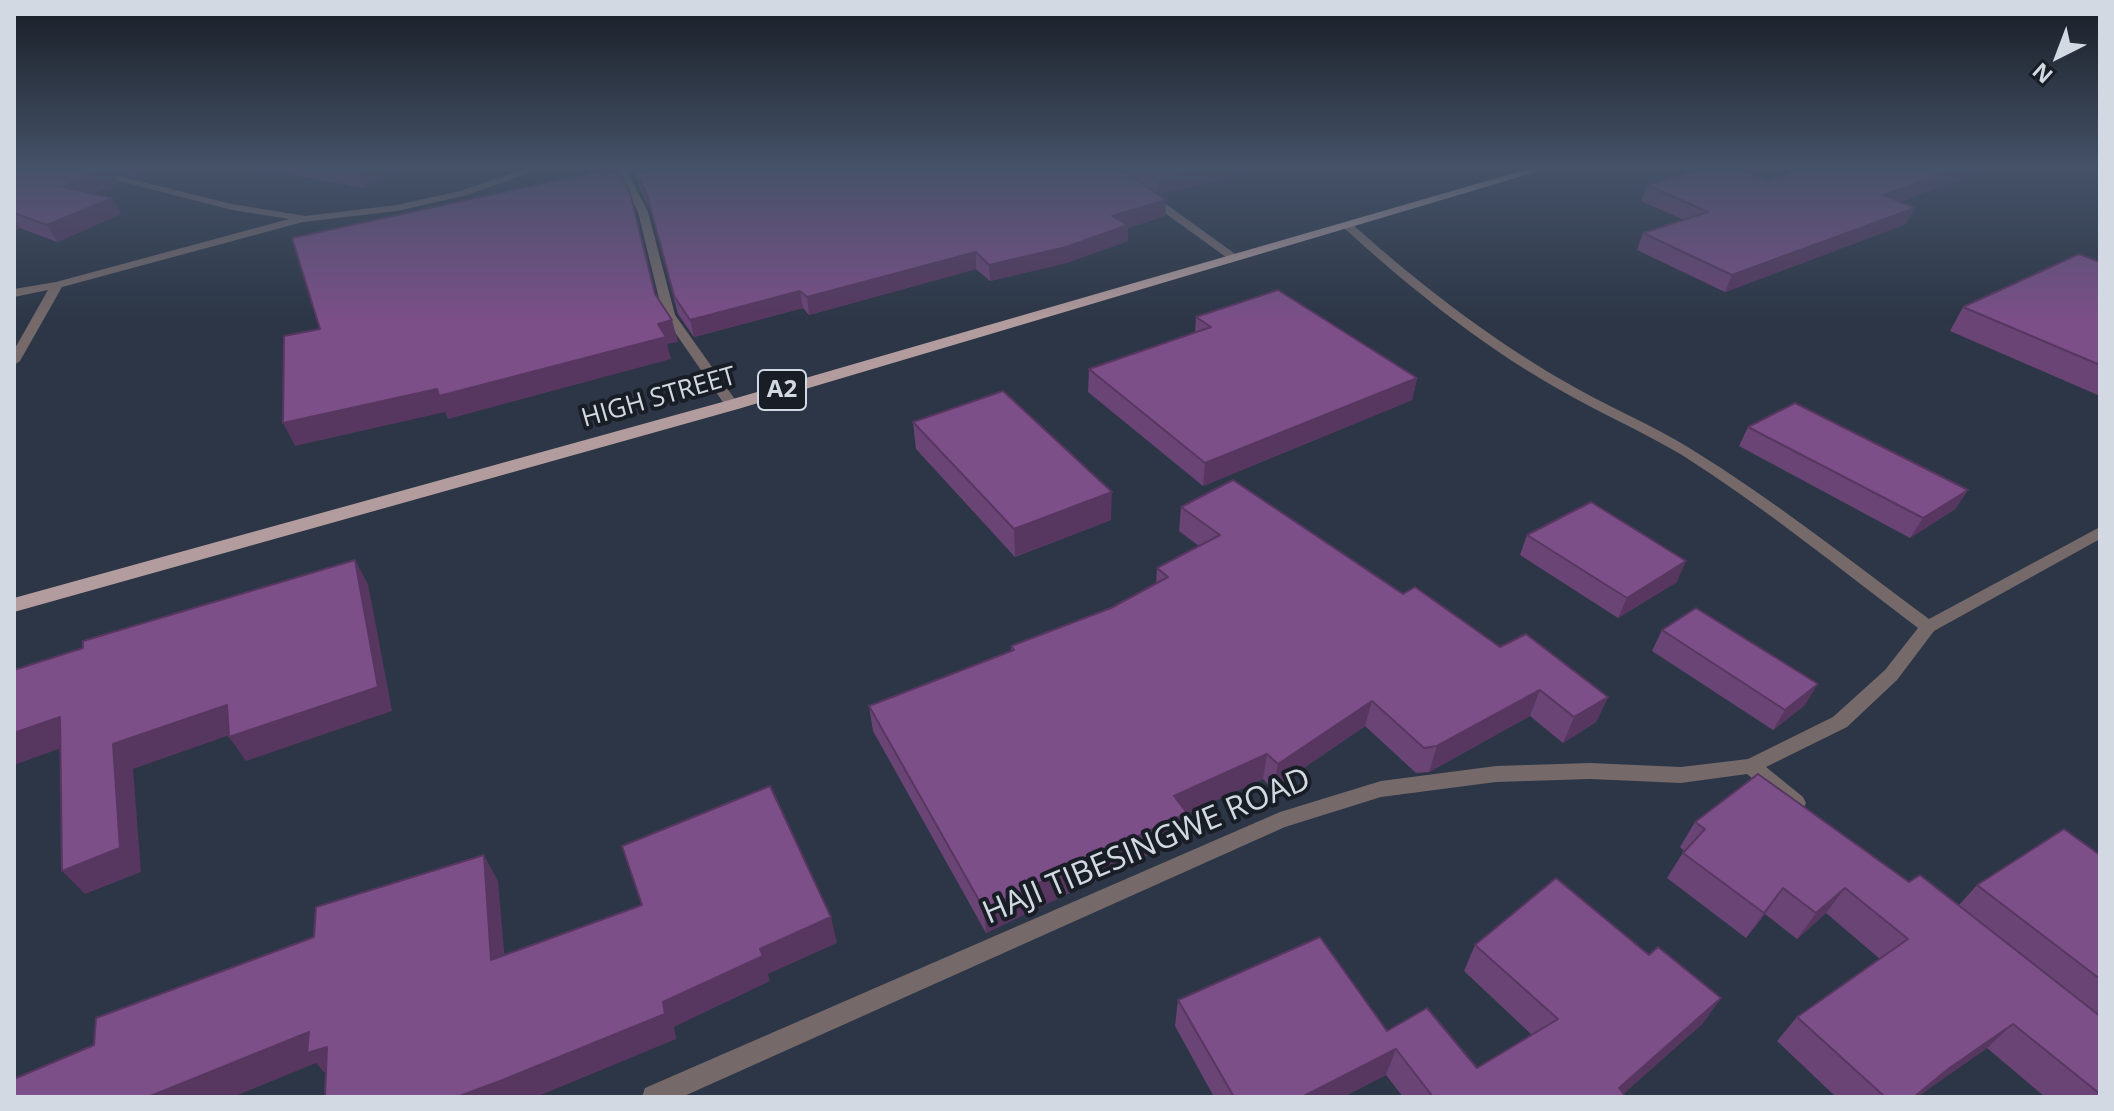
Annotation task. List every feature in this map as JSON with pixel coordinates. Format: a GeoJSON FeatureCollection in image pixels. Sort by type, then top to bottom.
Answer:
{"type":"FeatureCollection","features":[{"type":"Feature","properties":{"kind":"main road","name":"HIGH STREET"},"geometry":{"type":"LineString","coordinates":[[14,605],[732,405],[1372,219]]}},
{"type":"Feature","properties":{"kind":"street"},"geometry":{"type":"LineString","coordinates":[[14,293],[57,285],[305,219]]}},
{"type":"Feature","properties":{"kind":"street"},"geometry":{"type":"LineString","coordinates":[[645,219],[669,315],[732,405]]}},
{"type":"Feature","properties":{"kind":"street"},"geometry":{"type":"LineString","coordinates":[[1179,219],[1234,258]]}},
{"type":"Feature","properties":{"kind":"street"},"geometry":{"type":"LineString","coordinates":[[1348,226],[1409,282],[1455,315],[1588,401],[1684,451],[1791,521],[1928,627],[2100,532]]}},
{"type":"Feature","properties":{"kind":"street"},"geometry":{"type":"LineString","coordinates":[[14,361],[57,285]]}},
{"type":"Feature","properties":{"kind":"street","name":"HAJI TIBESINGWE ROAD"},"geometry":{"type":"LineString","coordinates":[[654,1097],[1280,820],[1381,789],[1496,774],[1590,771],[1681,775],[1751,766],[1840,722],[1891,675],[1928,627]]}},
{"type":"Feature","properties":{"kind":"street"},"geometry":{"type":"LineString","coordinates":[[1751,766],[1813,816]]}},
{"type":"Feature","properties":{"kind":"building"},"geometry":{"type":"Polygon","coordinates":[[[30,219],[62,219],[47,225],[30,219]]]}},
{"type":"Feature","properties":{"kind":"building"},"geometry":{"type":"Polygon","coordinates":[[[380,219],[636,219],[655,294],[672,320],[658,324],[666,337],[439,396],[437,389],[283,423],[284,336],[320,329],[292,238],[380,219]]]}},
{"type":"Feature","properties":{"kind":"building"},"geometry":{"type":"Polygon","coordinates":[[[653,219],[1117,219],[1128,225],[1066,247],[989,265],[976,252],[807,297],[800,291],[690,320],[674,296],[653,219]]]}},
{"type":"Feature","properties":{"kind":"building"},"geometry":{"type":"Polygon","coordinates":[[[1687,219],[1885,219],[1732,275],[1643,233],[1687,219]]]}},
{"type":"Feature","properties":{"kind":"building"},"geometry":{"type":"Polygon","coordinates":[[[2079,254],[2100,262],[2100,365],[1963,307],[2079,254]]]}},
{"type":"Feature","properties":{"kind":"building"},"geometry":{"type":"Polygon","coordinates":[[[1278,290],[1417,378],[1205,463],[1089,369],[1211,327],[1196,317],[1278,290]]]}},
{"type":"Feature","properties":{"kind":"building"},"geometry":{"type":"Polygon","coordinates":[[[1003,391],[1112,492],[1014,529],[913,422],[1003,391]]]}},
{"type":"Feature","properties":{"kind":"building"},"geometry":{"type":"Polygon","coordinates":[[[1795,403],[1968,490],[1923,518],[1748,427],[1795,403]]]}},
{"type":"Feature","properties":{"kind":"building"},"geometry":{"type":"Polygon","coordinates":[[[1233,480],[1403,594],[1415,587],[1500,647],[1526,634],[1608,697],[1574,717],[1540,690],[1437,746],[1424,748],[1372,701],[1278,764],[1267,754],[1174,796],[1187,813],[984,909],[869,706],[1014,650],[1011,646],[1111,608],[1168,577],[1157,568],[1220,535],[1181,507],[1233,480]]]}},
{"type":"Feature","properties":{"kind":"building"},"geometry":{"type":"Polygon","coordinates":[[[1591,502],[1686,561],[1627,598],[1527,535],[1591,502]]]}},
{"type":"Feature","properties":{"kind":"building"},"geometry":{"type":"Polygon","coordinates":[[[355,560],[378,687],[229,737],[227,705],[113,744],[120,848],[62,871],[60,717],[14,733],[14,670],[83,648],[83,641],[355,560]]]}},
{"type":"Feature","properties":{"kind":"building"},"geometry":{"type":"Polygon","coordinates":[[[1696,608],[1818,684],[1785,710],[1662,630],[1696,608]]]}},
{"type":"Feature","properties":{"kind":"building"},"geometry":{"type":"Polygon","coordinates":[[[1758,774],[1909,882],[1920,875],[2100,1016],[2100,1094],[2013,1024],[1914,1097],[1885,1097],[1797,1017],[1908,939],[1845,888],[1816,913],[1783,888],[1764,913],[1683,853],[1705,829],[1695,822],[1758,774]]]}},
{"type":"Feature","properties":{"kind":"building"},"geometry":{"type":"Polygon","coordinates":[[[770,786],[831,917],[760,949],[763,956],[663,1002],[665,1014],[457,1097],[325,1097],[327,1047],[307,1053],[309,1032],[148,1097],[14,1097],[14,1079],[94,1045],[96,1018],[314,937],[316,907],[484,855],[491,960],[642,905],[622,846],[770,786]]]}},
{"type":"Feature","properties":{"kind":"building"},"geometry":{"type":"Polygon","coordinates":[[[2064,829],[2100,855],[2100,979],[1977,885],[2064,829]]]}},
{"type":"Feature","properties":{"kind":"building"},"geometry":{"type":"Polygon","coordinates":[[[1556,878],[1649,955],[1658,947],[1721,998],[1619,1088],[1626,1097],[1433,1097],[1396,1049],[1302,1097],[1234,1097],[1178,1000],[1320,937],[1387,1031],[1427,1008],[1477,1068],[1558,1019],[1475,945],[1556,878]]]}}]}
